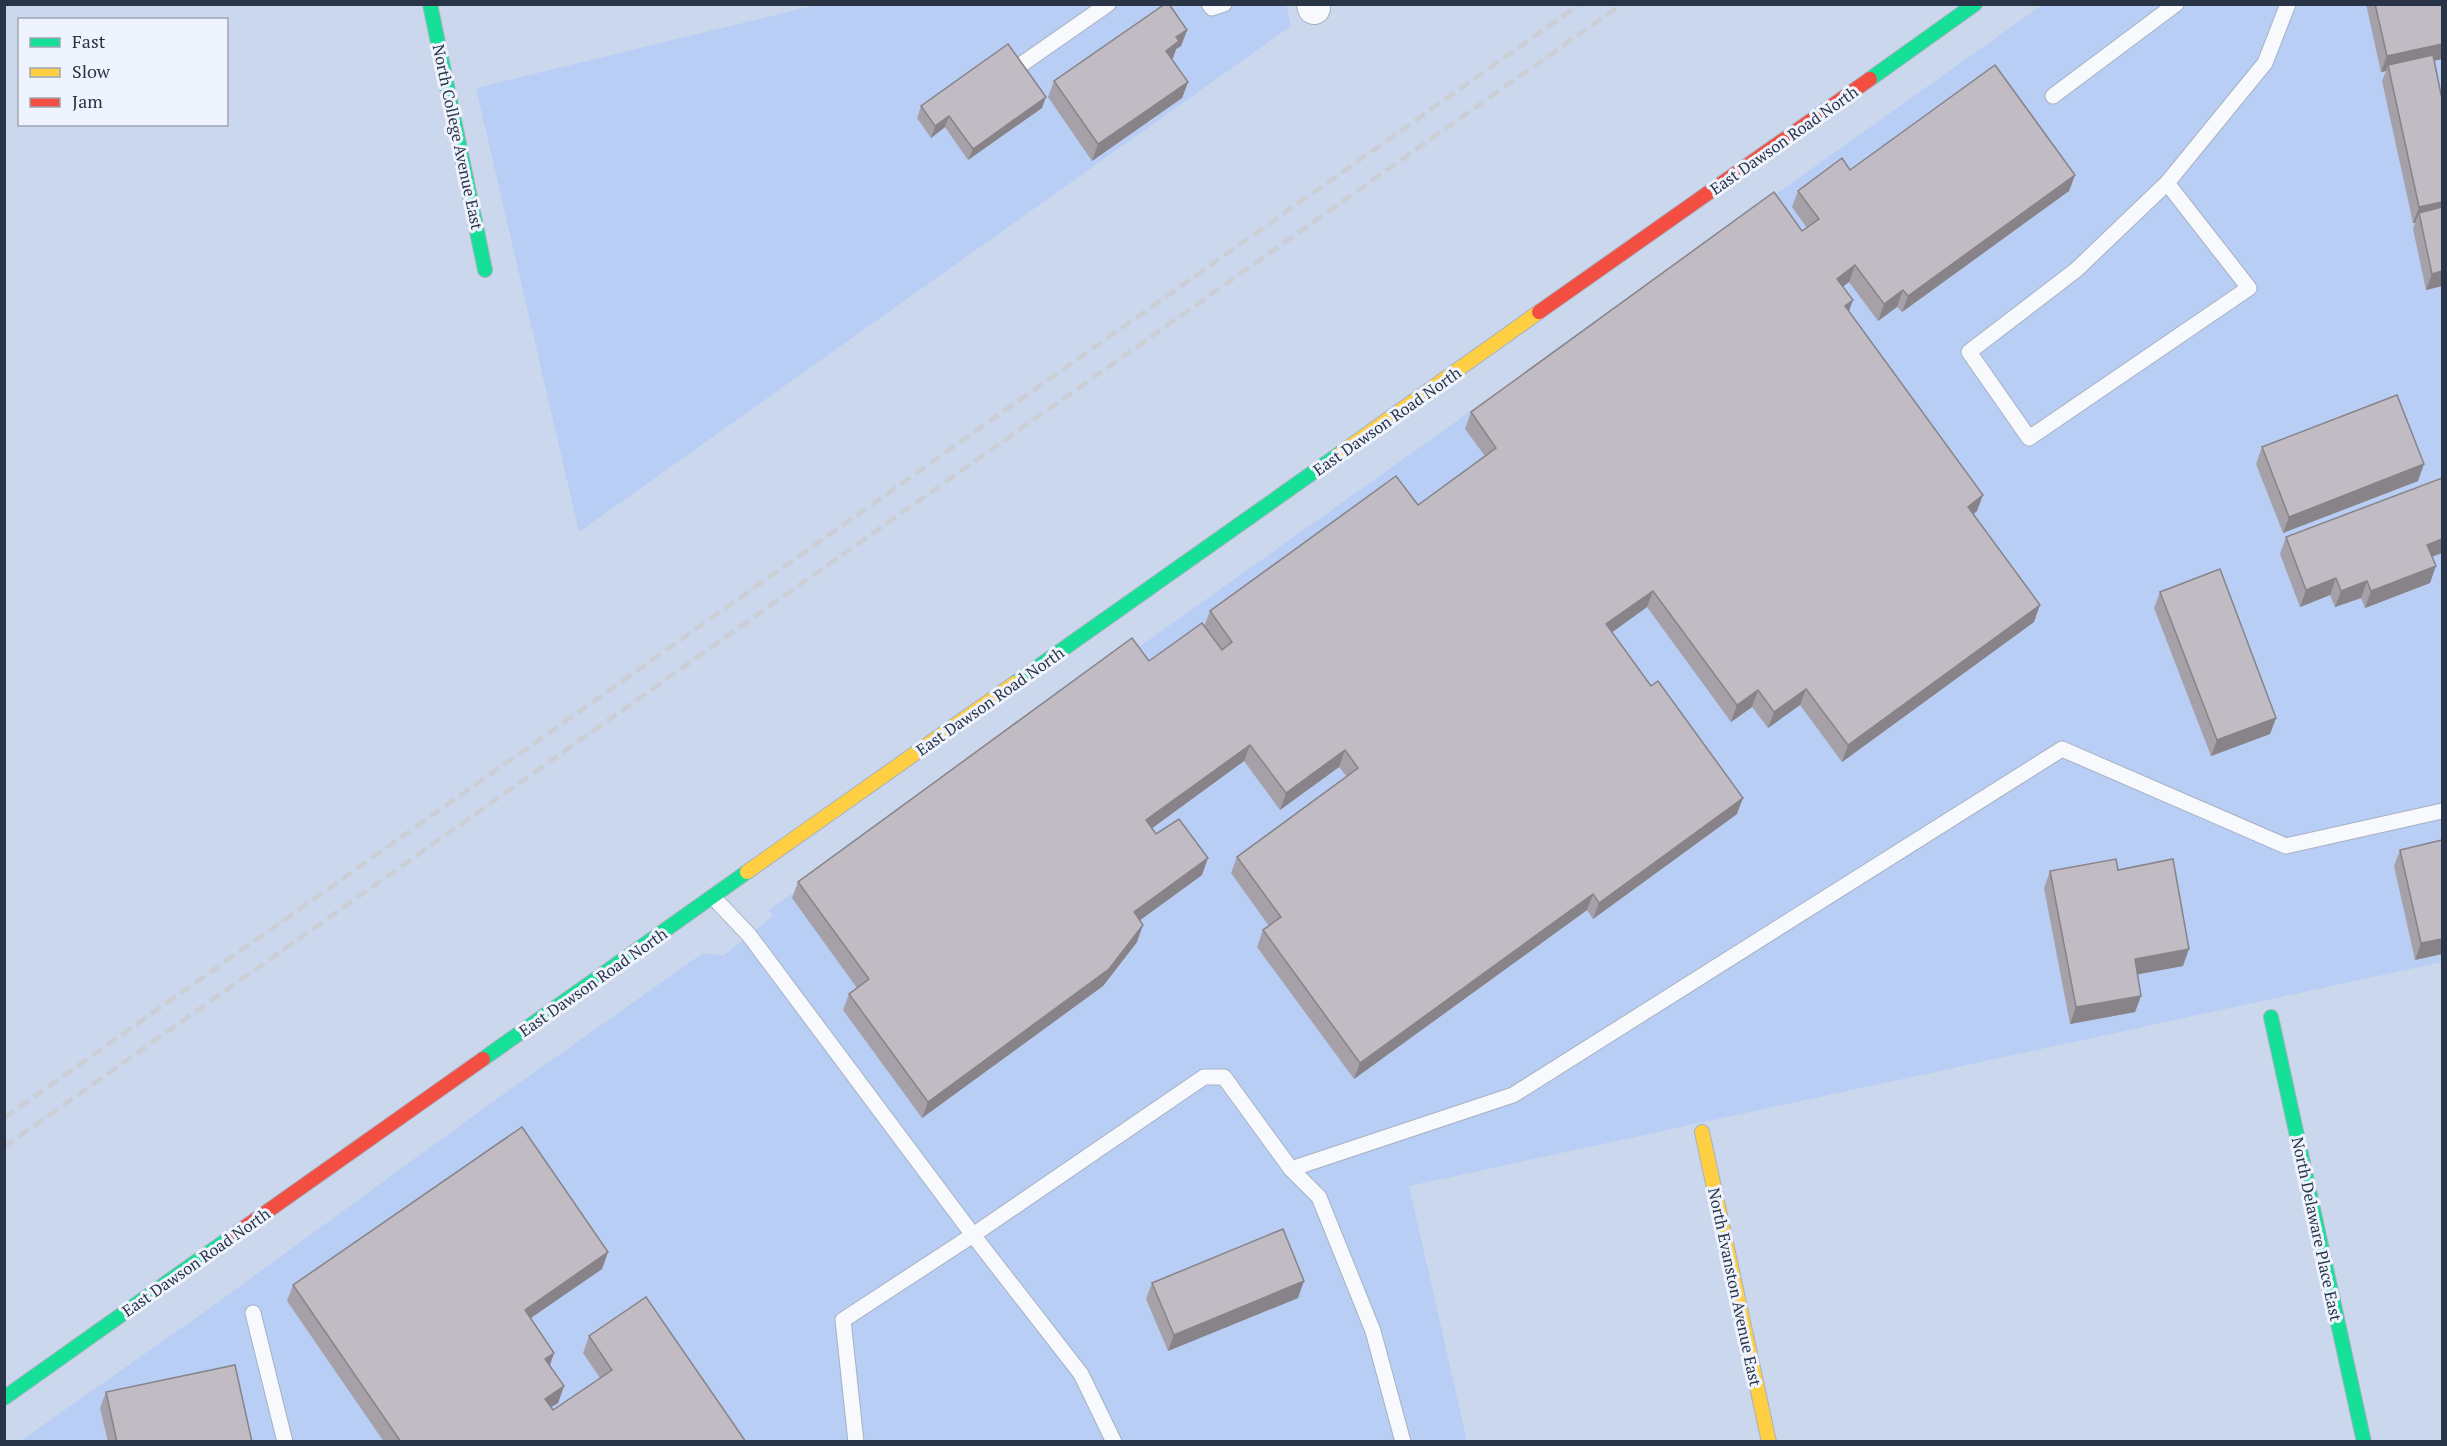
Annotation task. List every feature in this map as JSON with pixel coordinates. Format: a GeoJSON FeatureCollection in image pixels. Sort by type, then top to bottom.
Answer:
{"type":"FeatureCollection","features":[{"type":"Feature","properties":{"kind":"street","name":"North College Avenue East"},"geometry":{"type":"LineString","coordinates":[[430,4],[486,270]]}},
{"type":"Feature","properties":{"kind":"street","name":"East Dawson Road North"},"geometry":{"type":"LineString","coordinates":[[4,1398],[1975,4]]}},
{"type":"Feature","properties":{"kind":"street","name":"North Delaware Place East"},"geometry":{"type":"LineString","coordinates":[[2271,1017],[2364,1442]]}},
{"type":"Feature","properties":{"kind":"street","name":"North Evanston Avenue East"},"geometry":{"type":"LineString","coordinates":[[1702,1132],[1769,1442]]}},
{"type":"Feature","properties":{"kind":"lane"},"geometry":{"type":"LineString","coordinates":[[1019,66],[1108,4]]}},
{"type":"Feature","properties":{"kind":"lane"},"geometry":{"type":"LineString","coordinates":[[1209,4],[1212,8],[1224,4]]}},
{"type":"Feature","properties":{"kind":"lane"},"geometry":{"type":"LineString","coordinates":[[2053,96],[2176,4]]}},
{"type":"Feature","properties":{"kind":"lane"},"geometry":{"type":"LineString","coordinates":[[2167,183],[2249,288],[2029,438],[1970,352],[2076,270],[2167,183],[2265,63],[2288,4]]}},
{"type":"Feature","properties":{"kind":"lane"},"geometry":{"type":"LineString","coordinates":[[1291,1169],[1513,1095],[2062,748],[2286,846],[2442,811]]}},
{"type":"Feature","properties":{"kind":"lane"},"geometry":{"type":"LineString","coordinates":[[713,897],[749,935],[973,1235],[1081,1374],[1114,1442]]}},
{"type":"Feature","properties":{"kind":"lane"},"geometry":{"type":"LineString","coordinates":[[856,1442],[843,1320],[973,1235],[1204,1077],[1224,1077],[1291,1169],[1319,1197],[1373,1330],[1403,1442]]}},
{"type":"Feature","properties":{"kind":"lane"},"geometry":{"type":"LineString","coordinates":[[253,1313],[285,1442]]}},
{"type":"Feature","properties":{"kind":"shaded area"},"geometry":{"type":"Polygon","coordinates":[[[1286,4],[1291,26],[579,532],[476,88],[816,5],[1286,4]]]}},
{"type":"Feature","properties":{"kind":"shaded area"},"geometry":{"type":"Polygon","coordinates":[[[2042,5],[2442,5],[2442,962],[1409,1186],[1467,1441],[19,1442],[217,1303],[498,1098],[703,953],[723,956],[773,916],[769,910],[2042,5]]]}},
{"type":"Feature","properties":{"kind":"building"},"geometry":{"type":"Polygon","coordinates":[[[1165,4],[1169,4],[1187,30],[1176,37],[1179,41],[1166,51],[1188,82],[1098,144],[1054,81],[1165,4]]]}},
{"type":"Feature","properties":{"kind":"building"},"geometry":{"type":"Polygon","coordinates":[[[2375,4],[2442,4],[2442,44],[2387,56],[2375,4]]]}},
{"type":"Feature","properties":{"kind":"building"},"geometry":{"type":"Polygon","coordinates":[[[1008,44],[1046,97],[973,149],[949,116],[935,126],[921,106],[1008,44]]]}},
{"type":"Feature","properties":{"kind":"building"},"geometry":{"type":"Polygon","coordinates":[[[2433,55],[2442,99],[2442,202],[2419,207],[2388,65],[2433,55]]]}},
{"type":"Feature","properties":{"kind":"building"},"geometry":{"type":"Polygon","coordinates":[[[1995,65],[2075,175],[1908,296],[1903,290],[1884,304],[1855,265],[1837,279],[1853,300],[1845,306],[1983,495],[1968,507],[2040,605],[1848,745],[1806,689],[1774,712],[1758,690],[1737,705],[1653,591],[1606,624],[1651,686],[1658,681],[1743,798],[1599,903],[1593,894],[1360,1063],[1263,930],[1281,917],[1237,857],[1358,768],[1345,750],[1286,793],[1250,745],[1146,820],[1156,834],[1179,819],[1208,858],[1134,912],[1143,925],[1109,969],[928,1102],[849,994],[869,979],[798,882],[1132,638],[1149,661],[1202,623],[1222,650],[1232,642],[1210,611],[1396,476],[1418,505],[1496,448],[1471,412],[1774,192],[1802,231],[1819,219],[1798,191],[1842,158],[1850,170],[1995,65]]]}},
{"type":"Feature","properties":{"kind":"building"},"geometry":{"type":"Polygon","coordinates":[[[2442,207],[2442,271],[2432,274],[2419,213],[2442,207]]]}},
{"type":"Feature","properties":{"kind":"building"},"geometry":{"type":"Polygon","coordinates":[[[2397,395],[2424,464],[2289,517],[2262,447],[2397,395]]]}},
{"type":"Feature","properties":{"kind":"building"},"geometry":{"type":"Polygon","coordinates":[[[2442,478],[2442,539],[2427,545],[2436,566],[2371,591],[2367,581],[2341,591],[2336,578],[2306,590],[2286,537],[2442,478]]]}},
{"type":"Feature","properties":{"kind":"building"},"geometry":{"type":"Polygon","coordinates":[[[2220,569],[2276,718],[2217,740],[2160,592],[2220,569]]]}},
{"type":"Feature","properties":{"kind":"building"},"geometry":{"type":"Polygon","coordinates":[[[2442,840],[2442,939],[2421,943],[2400,850],[2442,840]]]}},
{"type":"Feature","properties":{"kind":"building"},"geometry":{"type":"Polygon","coordinates":[[[2116,859],[2118,870],[2173,859],[2189,949],[2135,959],[2141,996],[2076,1007],[2050,871],[2116,859]]]}},
{"type":"Feature","properties":{"kind":"building"},"geometry":{"type":"Polygon","coordinates":[[[522,1127],[608,1252],[525,1310],[554,1353],[545,1359],[564,1386],[545,1399],[553,1410],[612,1370],[589,1336],[646,1297],[746,1442],[401,1442],[293,1285],[522,1127]]]}},
{"type":"Feature","properties":{"kind":"building"},"geometry":{"type":"Polygon","coordinates":[[[1283,1229],[1304,1281],[1174,1335],[1152,1283],[1283,1229]]]}},
{"type":"Feature","properties":{"kind":"building"},"geometry":{"type":"Polygon","coordinates":[[[235,1365],[252,1442],[117,1442],[106,1392],[235,1365]]]}},
{"type":"Feature","properties":{"kind":"railway"},"geometry":{"type":"LineString","coordinates":[[4,1118],[1580,4]]}},
{"type":"Feature","properties":{"kind":"railway"},"geometry":{"type":"LineString","coordinates":[[4,1147],[1622,4]]}},
{"type":"Feature","properties":{"kind":"traffic: fast"},"geometry":{"type":"LineString","coordinates":[[430,4],[485,270]]}},
{"type":"Feature","properties":{"kind":"traffic: fast"},"geometry":{"type":"LineString","coordinates":[[1870,79],[1975,4]]}},
{"type":"Feature","properties":{"kind":"traffic: fast"},"geometry":{"type":"LineString","coordinates":[[1015,683],[1342,452]]}},
{"type":"Feature","properties":{"kind":"traffic: fast"},"geometry":{"type":"LineString","coordinates":[[483,1059],[747,872]]}},
{"type":"Feature","properties":{"kind":"traffic: fast"},"geometry":{"type":"LineString","coordinates":[[2271,1017],[2364,1442]]}},
{"type":"Feature","properties":{"kind":"traffic: fast"},"geometry":{"type":"LineString","coordinates":[[4,1398],[231,1237]]}},
{"type":"Feature","properties":{"kind":"traffic: slow"},"geometry":{"type":"LineString","coordinates":[[1342,452],[1539,312]]}},
{"type":"Feature","properties":{"kind":"traffic: slow"},"geometry":{"type":"LineString","coordinates":[[747,872],[1015,683]]}},
{"type":"Feature","properties":{"kind":"traffic: slow"},"geometry":{"type":"LineString","coordinates":[[1702,1132],[1769,1442]]}},
{"type":"Feature","properties":{"kind":"traffic: jam"},"geometry":{"type":"LineString","coordinates":[[1539,312],[1870,79]]}},
{"type":"Feature","properties":{"kind":"traffic: jam"},"geometry":{"type":"LineString","coordinates":[[231,1237],[483,1059]]}}]}
